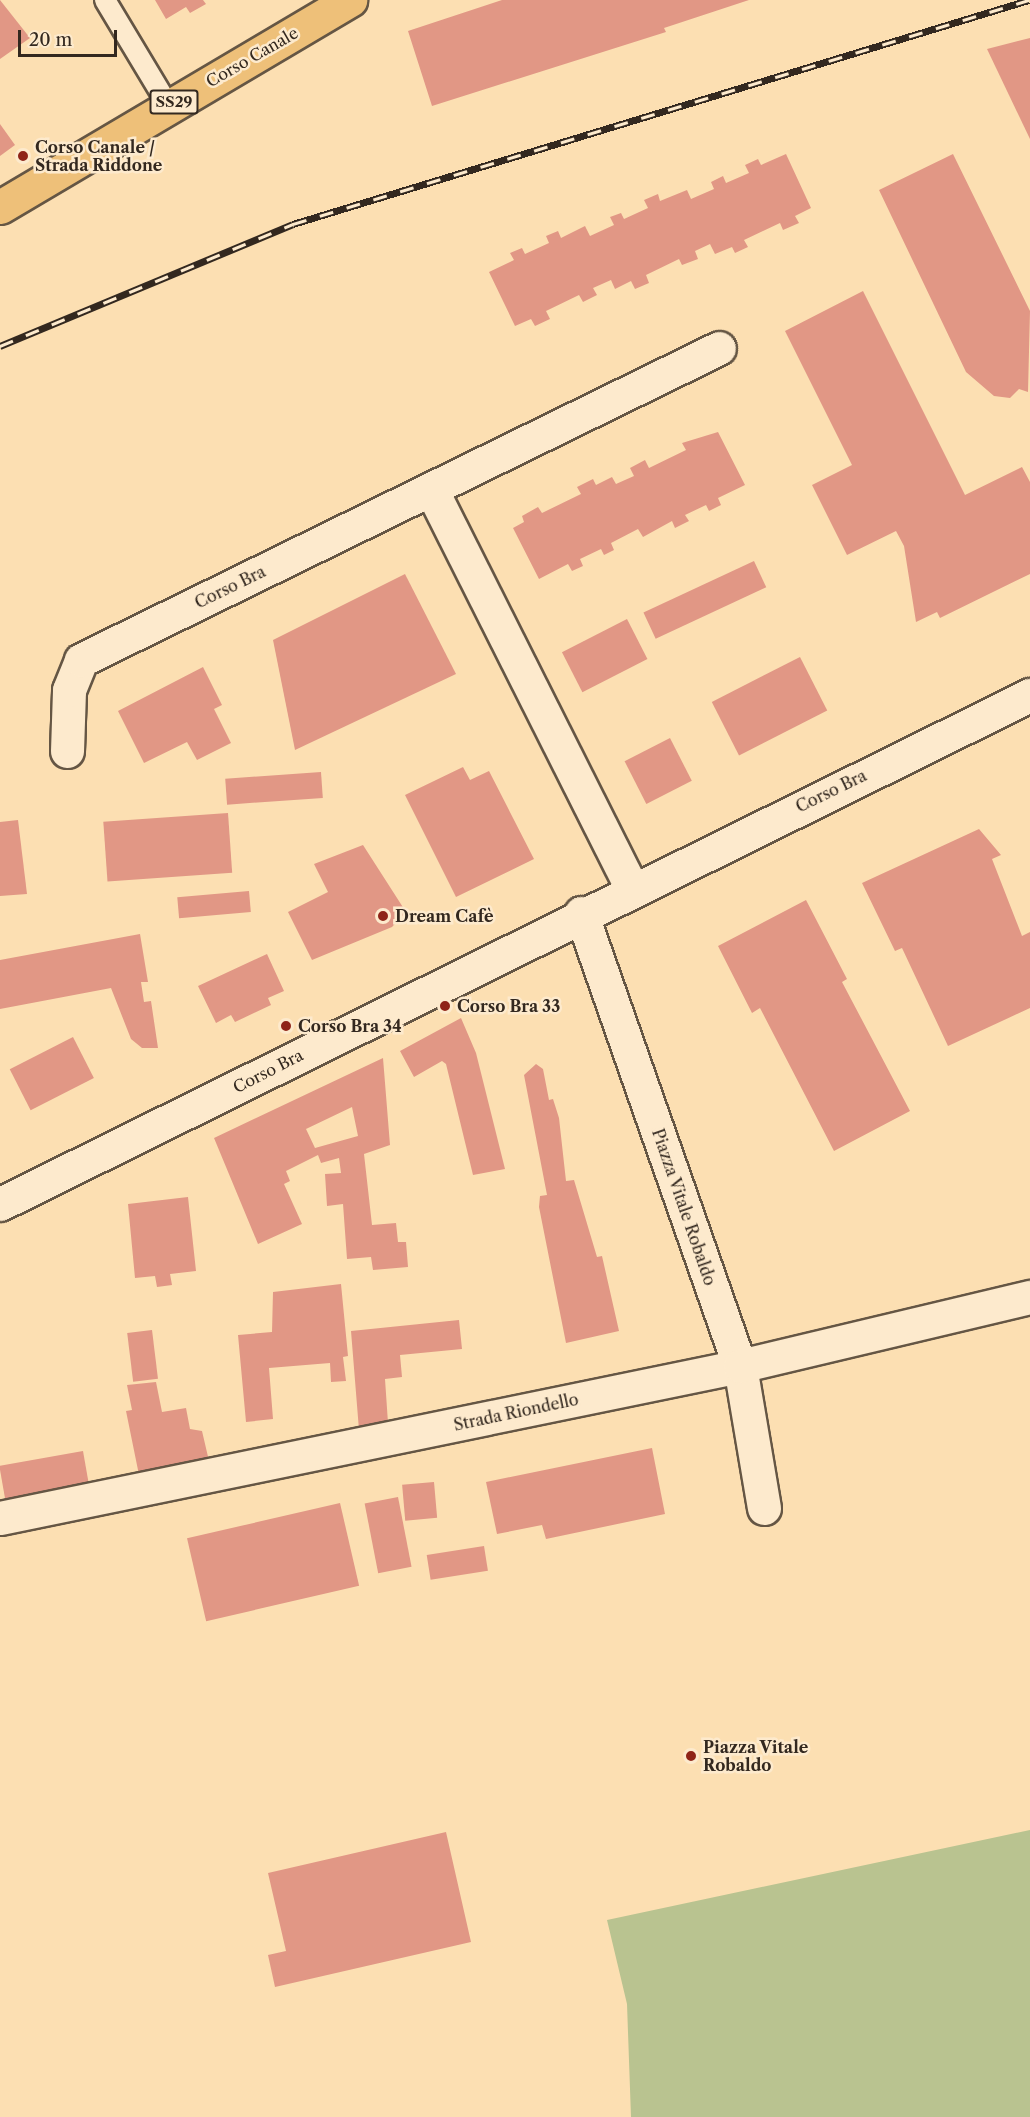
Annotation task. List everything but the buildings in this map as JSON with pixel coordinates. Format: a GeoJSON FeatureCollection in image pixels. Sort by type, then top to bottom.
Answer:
{"type":"FeatureCollection","features":[{"type":"Feature","properties":{"kind":"main road","name":"Corso Canale"},"geometry":{"type":"LineString","coordinates":[[0,207],[168,105],[350,0]]}},
{"type":"Feature","properties":{"kind":"street","name":"Corso Bra"},"geometry":{"type":"LineString","coordinates":[[67,751],[69,690],[81,660],[719,348]]}},
{"type":"Feature","properties":{"kind":"street"},"geometry":{"type":"LineString","coordinates":[[431,489],[632,888]]}},
{"type":"Feature","properties":{"kind":"street","name":"Corso Bra"},"geometry":{"type":"LineString","coordinates":[[0,1204],[580,913],[1030,694]]}},
{"type":"Feature","properties":{"kind":"street","name":"Piazza Vitale Robaldo"},"geometry":{"type":"LineString","coordinates":[[580,913],[740,1366],[764,1508]]}},
{"type":"Feature","properties":{"kind":"street","name":"Strada Riondello"},"geometry":{"type":"LineString","coordinates":[[0,1518],[740,1366],[1030,1297]]}},
{"type":"Feature","properties":{"kind":"lane"},"geometry":{"type":"LineString","coordinates":[[105,0],[168,105]]}},
{"type":"Feature","properties":{"kind":"green space"},"geometry":{"type":"Polygon","coordinates":[[[1030,1830],[1030,2117],[631,2117],[627,2004],[607,1920],[1030,1830]]]}},
{"type":"Feature","properties":{"kind":"railway"},"geometry":{"type":"LineString","coordinates":[[0,346],[293,224],[1029,0]]}},
{"type":"Feature","properties":{"kind":"place","name":"Corso Canale / Strada Riddone"},"geometry":{"type":"Point","coordinates":[23,156]}},
{"type":"Feature","properties":{"kind":"place","name":"Dream Cafè"},"geometry":{"type":"Point","coordinates":[383,916]}},
{"type":"Feature","properties":{"kind":"place","name":"Corso Bra 33"},"geometry":{"type":"Point","coordinates":[445,1006]}},
{"type":"Feature","properties":{"kind":"place","name":"Corso Bra 34"},"geometry":{"type":"Point","coordinates":[286,1026]}},
{"type":"Feature","properties":{"kind":"place","name":"Piazza Vitale Robaldo"},"geometry":{"type":"Point","coordinates":[691,1756]}}]}
